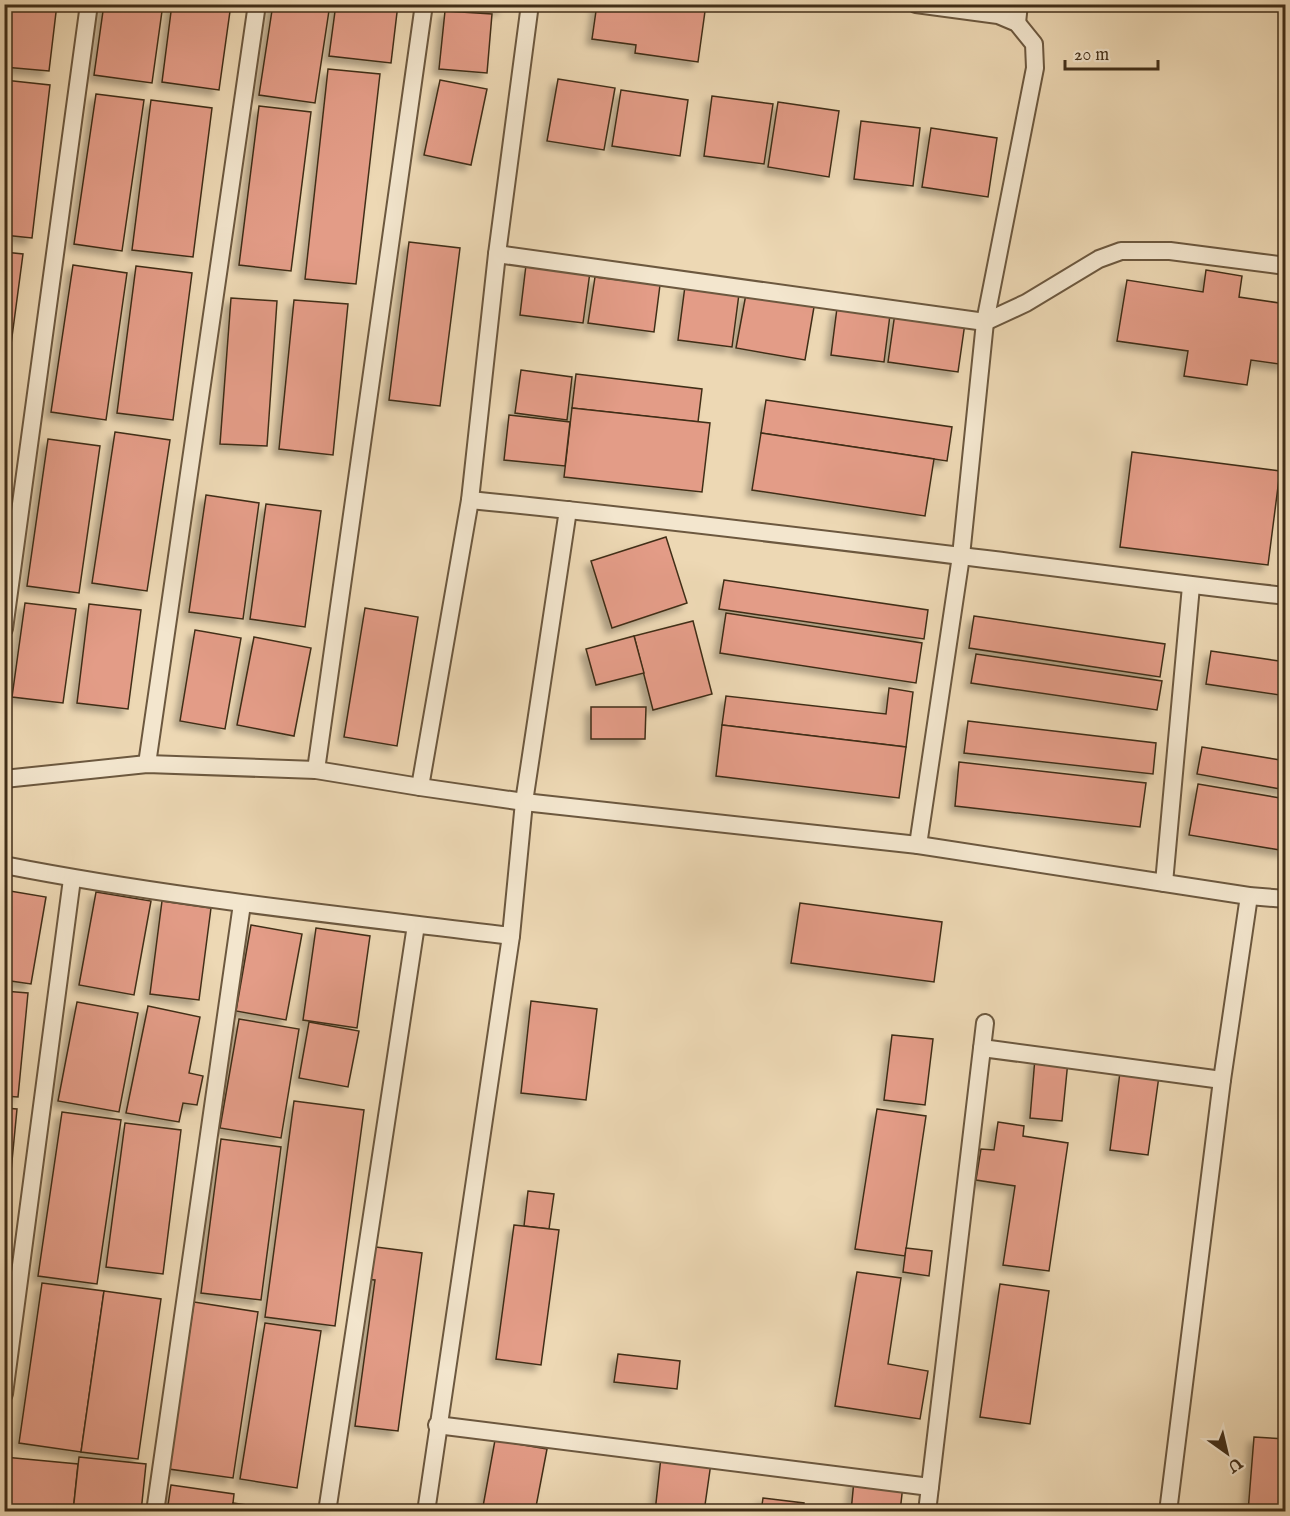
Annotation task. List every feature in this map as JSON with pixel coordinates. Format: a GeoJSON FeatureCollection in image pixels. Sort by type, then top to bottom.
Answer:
{"type":"FeatureCollection","features":[{"type":"Feature","properties":{"kind":"lane"},"geometry":{"type":"LineString","coordinates":[[4,629],[89,4]]}},
{"type":"Feature","properties":{"kind":"lane"},"geometry":{"type":"LineString","coordinates":[[147,764],[257,4]]}},
{"type":"Feature","properties":{"kind":"lane"},"geometry":{"type":"LineString","coordinates":[[316,770],[424,4]]}},
{"type":"Feature","properties":{"kind":"lane"},"geometry":{"type":"LineString","coordinates":[[420,787],[471,500],[497,254],[530,4]]}},
{"type":"Feature","properties":{"kind":"lane"},"geometry":{"type":"LineString","coordinates":[[916,4],[998,15],[1017,23],[1034,44],[1035,68],[985,322],[961,556],[918,845]]}},
{"type":"Feature","properties":{"kind":"lane"},"geometry":{"type":"LineString","coordinates":[[1017,23],[1019,4]]}},
{"type":"Feature","properties":{"kind":"lane"},"geometry":{"type":"LineString","coordinates":[[497,254],[985,322],[1026,303],[1099,259],[1121,251],[1170,251],[1286,266]]}},
{"type":"Feature","properties":{"kind":"lane"},"geometry":{"type":"LineString","coordinates":[[471,500],[1286,596]]}},
{"type":"Feature","properties":{"kind":"lane"},"geometry":{"type":"LineString","coordinates":[[426,1512],[437,1425],[511,936],[524,802],[568,510]]}},
{"type":"Feature","properties":{"kind":"lane"},"geometry":{"type":"LineString","coordinates":[[1164,883],[1191,586]]}},
{"type":"Feature","properties":{"kind":"lane"},"geometry":{"type":"LineString","coordinates":[[4,779],[147,764],[316,770],[524,802],[918,845],[1249,896],[1286,899]]}},
{"type":"Feature","properties":{"kind":"lane"},"geometry":{"type":"LineString","coordinates":[[4,865],[72,879],[242,904],[511,936]]}},
{"type":"Feature","properties":{"kind":"lane"},"geometry":{"type":"LineString","coordinates":[[4,1394],[72,879]]}},
{"type":"Feature","properties":{"kind":"lane"},"geometry":{"type":"LineString","coordinates":[[1168,1512],[1222,1080],[1249,896]]}},
{"type":"Feature","properties":{"kind":"lane"},"geometry":{"type":"LineString","coordinates":[[155,1512],[242,904]]}},
{"type":"Feature","properties":{"kind":"lane"},"geometry":{"type":"LineString","coordinates":[[327,1512],[416,925]]}},
{"type":"Feature","properties":{"kind":"lane"},"geometry":{"type":"LineString","coordinates":[[927,1512],[985,1023]]}},
{"type":"Feature","properties":{"kind":"lane"},"geometry":{"type":"LineString","coordinates":[[982,1048],[1222,1080]]}},
{"type":"Feature","properties":{"kind":"lane"},"geometry":{"type":"LineString","coordinates":[[437,1425],[930,1487]]}},
{"type":"Feature","properties":{"kind":"building"},"geometry":{"type":"Polygon","coordinates":[[[9,4],[57,4],[49,71],[4,67],[4,41],[9,4]]]}},
{"type":"Feature","properties":{"kind":"building"},"geometry":{"type":"Polygon","coordinates":[[[104,4],[163,4],[152,83],[94,75],[104,4]]]}},
{"type":"Feature","properties":{"kind":"building"},"geometry":{"type":"Polygon","coordinates":[[[172,4],[231,4],[219,90],[162,82],[172,4]]]}},
{"type":"Feature","properties":{"kind":"building"},"geometry":{"type":"Polygon","coordinates":[[[273,4],[330,4],[315,103],[259,95],[273,4]]]}},
{"type":"Feature","properties":{"kind":"building"},"geometry":{"type":"Polygon","coordinates":[[[336,4],[398,4],[391,63],[329,56],[336,4]]]}},
{"type":"Feature","properties":{"kind":"building"},"geometry":{"type":"Polygon","coordinates":[[[456,4],[503,4],[503,9],[456,4]]]}},
{"type":"Feature","properties":{"kind":"building"},"geometry":{"type":"Polygon","coordinates":[[[597,4],[706,4],[698,62],[635,53],[636,45],[592,39],[597,4]]]}},
{"type":"Feature","properties":{"kind":"building"},"geometry":{"type":"Polygon","coordinates":[[[445,11],[492,14],[487,73],[439,69],[445,11]]]}},
{"type":"Feature","properties":{"kind":"building"},"geometry":{"type":"Polygon","coordinates":[[[328,69],[380,74],[356,284],[305,279],[328,69]]]}},
{"type":"Feature","properties":{"kind":"building"},"geometry":{"type":"Polygon","coordinates":[[[558,79],[615,88],[604,150],[547,141],[558,79]]]}},
{"type":"Feature","properties":{"kind":"building"},"geometry":{"type":"Polygon","coordinates":[[[4,80],[50,85],[32,238],[4,235],[4,80]]]}},
{"type":"Feature","properties":{"kind":"building"},"geometry":{"type":"Polygon","coordinates":[[[440,80],[487,89],[471,165],[424,155],[440,80]]]}},
{"type":"Feature","properties":{"kind":"building"},"geometry":{"type":"Polygon","coordinates":[[[621,90],[688,100],[680,156],[612,146],[621,90]]]}},
{"type":"Feature","properties":{"kind":"building"},"geometry":{"type":"Polygon","coordinates":[[[96,94],[144,100],[122,251],[74,244],[96,94]]]}},
{"type":"Feature","properties":{"kind":"building"},"geometry":{"type":"Polygon","coordinates":[[[712,96],[773,104],[764,164],[704,156],[712,96]]]}},
{"type":"Feature","properties":{"kind":"building"},"geometry":{"type":"Polygon","coordinates":[[[151,100],[212,108],[193,257],[132,250],[151,100]]]}},
{"type":"Feature","properties":{"kind":"building"},"geometry":{"type":"Polygon","coordinates":[[[778,102],[839,111],[829,177],[768,167],[778,102]]]}},
{"type":"Feature","properties":{"kind":"building"},"geometry":{"type":"Polygon","coordinates":[[[259,106],[311,112],[291,271],[239,265],[259,106]]]}},
{"type":"Feature","properties":{"kind":"building"},"geometry":{"type":"Polygon","coordinates":[[[861,121],[920,128],[913,186],[854,179],[861,121]]]}},
{"type":"Feature","properties":{"kind":"building"},"geometry":{"type":"Polygon","coordinates":[[[931,128],[997,138],[988,197],[922,187],[931,128]]]}},
{"type":"Feature","properties":{"kind":"building"},"geometry":{"type":"Polygon","coordinates":[[[409,242],[460,248],[440,406],[389,400],[409,242]]]}},
{"type":"Feature","properties":{"kind":"building"},"geometry":{"type":"Polygon","coordinates":[[[4,252],[23,254],[4,397],[4,252]]]}},
{"type":"Feature","properties":{"kind":"building"},"geometry":{"type":"Polygon","coordinates":[[[73,265],[127,273],[106,420],[51,412],[73,265]]]}},
{"type":"Feature","properties":{"kind":"building"},"geometry":{"type":"Polygon","coordinates":[[[526,265],[590,272],[583,323],[520,315],[526,265]]]}},
{"type":"Feature","properties":{"kind":"building"},"geometry":{"type":"Polygon","coordinates":[[[136,266],[192,273],[173,420],[117,413],[136,266]]]}},
{"type":"Feature","properties":{"kind":"building"},"geometry":{"type":"Polygon","coordinates":[[[1206,270],[1242,276],[1239,297],[1286,304],[1286,365],[1251,360],[1247,385],[1184,376],[1188,351],[1117,341],[1127,280],[1203,292],[1206,270]]]}},
{"type":"Feature","properties":{"kind":"building"},"geometry":{"type":"Polygon","coordinates":[[[595,277],[660,285],[654,332],[588,323],[595,277]]]}},
{"type":"Feature","properties":{"kind":"building"},"geometry":{"type":"Polygon","coordinates":[[[685,286],[739,294],[732,347],[678,340],[685,286]]]}},
{"type":"Feature","properties":{"kind":"building"},"geometry":{"type":"Polygon","coordinates":[[[746,294],[814,307],[805,360],[736,348],[746,294]]]}},
{"type":"Feature","properties":{"kind":"building"},"geometry":{"type":"Polygon","coordinates":[[[231,298],[277,301],[267,446],[220,444],[231,298]]]}},
{"type":"Feature","properties":{"kind":"building"},"geometry":{"type":"Polygon","coordinates":[[[294,300],[348,304],[333,455],[279,449],[294,300]]]}},
{"type":"Feature","properties":{"kind":"building"},"geometry":{"type":"Polygon","coordinates":[[[837,308],[890,315],[884,362],[831,355],[837,308]]]}},
{"type":"Feature","properties":{"kind":"building"},"geometry":{"type":"Polygon","coordinates":[[[895,313],[965,323],[958,372],[888,362],[895,313]]]}},
{"type":"Feature","properties":{"kind":"building"},"geometry":{"type":"Polygon","coordinates":[[[521,370],[572,377],[567,420],[515,413],[521,370]]]}},
{"type":"Feature","properties":{"kind":"building"},"geometry":{"type":"Polygon","coordinates":[[[576,374],[702,389],[698,422],[572,408],[576,374]]]}},
{"type":"Feature","properties":{"kind":"building"},"geometry":{"type":"Polygon","coordinates":[[[766,400],[952,427],[947,461],[761,433],[766,400]]]}},
{"type":"Feature","properties":{"kind":"building"},"geometry":{"type":"Polygon","coordinates":[[[572,408],[710,423],[702,492],[564,477],[572,408]]]}},
{"type":"Feature","properties":{"kind":"building"},"geometry":{"type":"Polygon","coordinates":[[[509,415],[570,422],[565,466],[504,460],[509,415]]]}},
{"type":"Feature","properties":{"kind":"building"},"geometry":{"type":"Polygon","coordinates":[[[115,432],[170,440],[147,591],[92,583],[115,432]]]}},
{"type":"Feature","properties":{"kind":"building"},"geometry":{"type":"Polygon","coordinates":[[[761,433],[934,459],[925,516],[752,490],[761,433]]]}},
{"type":"Feature","properties":{"kind":"building"},"geometry":{"type":"Polygon","coordinates":[[[48,439],[100,446],[79,593],[27,586],[48,439]]]}},
{"type":"Feature","properties":{"kind":"building"},"geometry":{"type":"Polygon","coordinates":[[[1132,452],[1280,471],[1268,565],[1120,547],[1132,452]]]}},
{"type":"Feature","properties":{"kind":"building"},"geometry":{"type":"Polygon","coordinates":[[[206,495],[259,503],[243,619],[189,612],[206,495]]]}},
{"type":"Feature","properties":{"kind":"building"},"geometry":{"type":"Polygon","coordinates":[[[266,504],[321,511],[305,627],[250,619],[266,504]]]}},
{"type":"Feature","properties":{"kind":"building"},"geometry":{"type":"Polygon","coordinates":[[[666,537],[687,603],[612,628],[591,561],[666,537]]]}},
{"type":"Feature","properties":{"kind":"building"},"geometry":{"type":"Polygon","coordinates":[[[724,580],[928,610],[924,639],[719,609],[724,580]]]}},
{"type":"Feature","properties":{"kind":"building"},"geometry":{"type":"Polygon","coordinates":[[[25,603],[76,609],[63,703],[12,697],[25,603]]]}},
{"type":"Feature","properties":{"kind":"building"},"geometry":{"type":"Polygon","coordinates":[[[89,604],[141,610],[128,709],[77,703],[89,604]]]}},
{"type":"Feature","properties":{"kind":"building"},"geometry":{"type":"Polygon","coordinates":[[[365,608],[418,617],[397,746],[344,737],[365,608]]]}},
{"type":"Feature","properties":{"kind":"building"},"geometry":{"type":"Polygon","coordinates":[[[726,613],[922,643],[916,683],[720,653],[726,613]]]}},
{"type":"Feature","properties":{"kind":"building"},"geometry":{"type":"Polygon","coordinates":[[[974,616],[1165,644],[1160,677],[969,648],[974,616]]]}},
{"type":"Feature","properties":{"kind":"building"},"geometry":{"type":"Polygon","coordinates":[[[693,621],[712,694],[653,710],[634,636],[693,621]]]}},
{"type":"Feature","properties":{"kind":"building"},"geometry":{"type":"Polygon","coordinates":[[[195,630],[241,638],[225,729],[180,721],[195,630]]]}},
{"type":"Feature","properties":{"kind":"building"},"geometry":{"type":"Polygon","coordinates":[[[634,636],[644,673],[596,685],[586,649],[634,636]]]}},
{"type":"Feature","properties":{"kind":"building"},"geometry":{"type":"Polygon","coordinates":[[[254,637],[311,648],[294,736],[237,725],[254,637]]]}},
{"type":"Feature","properties":{"kind":"building"},"geometry":{"type":"Polygon","coordinates":[[[1211,651],[1286,662],[1286,696],[1206,684],[1211,651]]]}},
{"type":"Feature","properties":{"kind":"building"},"geometry":{"type":"Polygon","coordinates":[[[976,654],[1162,681],[1157,710],[971,683],[976,654]]]}},
{"type":"Feature","properties":{"kind":"building"},"geometry":{"type":"Polygon","coordinates":[[[889,688],[913,692],[906,747],[722,725],[726,696],[886,714],[889,688]]]}},
{"type":"Feature","properties":{"kind":"building"},"geometry":{"type":"Polygon","coordinates":[[[591,707],[646,707],[645,739],[591,739],[591,707]]]}},
{"type":"Feature","properties":{"kind":"building"},"geometry":{"type":"Polygon","coordinates":[[[968,721],[1156,743],[1153,774],[964,753],[968,721]]]}},
{"type":"Feature","properties":{"kind":"building"},"geometry":{"type":"Polygon","coordinates":[[[722,725],[906,747],[899,798],[716,776],[722,725]]]}},
{"type":"Feature","properties":{"kind":"building"},"geometry":{"type":"Polygon","coordinates":[[[1202,747],[1286,761],[1286,790],[1197,774],[1202,747]]]}},
{"type":"Feature","properties":{"kind":"building"},"geometry":{"type":"Polygon","coordinates":[[[959,762],[1146,783],[1140,827],[955,806],[959,762]]]}},
{"type":"Feature","properties":{"kind":"building"},"geometry":{"type":"Polygon","coordinates":[[[1198,784],[1286,799],[1286,851],[1189,835],[1198,784]]]}},
{"type":"Feature","properties":{"kind":"building"},"geometry":{"type":"Polygon","coordinates":[[[4,890],[46,897],[31,984],[4,980],[4,890]]]}},
{"type":"Feature","properties":{"kind":"building"},"geometry":{"type":"Polygon","coordinates":[[[96,892],[151,901],[134,995],[79,985],[96,892]]]}},
{"type":"Feature","properties":{"kind":"building"},"geometry":{"type":"Polygon","coordinates":[[[162,901],[211,908],[199,1000],[150,994],[162,901]]]}},
{"type":"Feature","properties":{"kind":"building"},"geometry":{"type":"Polygon","coordinates":[[[800,903],[942,922],[934,982],[791,963],[800,903]]]}},
{"type":"Feature","properties":{"kind":"building"},"geometry":{"type":"Polygon","coordinates":[[[251,925],[302,934],[286,1020],[236,1011],[251,925]]]}},
{"type":"Feature","properties":{"kind":"building"},"geometry":{"type":"Polygon","coordinates":[[[316,928],[370,936],[357,1028],[303,1020],[316,928]]]}},
{"type":"Feature","properties":{"kind":"building"},"geometry":{"type":"Polygon","coordinates":[[[4,991],[28,993],[18,1097],[4,1096],[4,991]]]}},
{"type":"Feature","properties":{"kind":"building"},"geometry":{"type":"Polygon","coordinates":[[[531,1001],[597,1009],[586,1100],[521,1093],[531,1001]]]}},
{"type":"Feature","properties":{"kind":"building"},"geometry":{"type":"Polygon","coordinates":[[[77,1002],[138,1013],[119,1112],[58,1101],[77,1002]]]}},
{"type":"Feature","properties":{"kind":"building"},"geometry":{"type":"Polygon","coordinates":[[[148,1006],[200,1017],[189,1073],[203,1076],[197,1105],[183,1103],[179,1122],[126,1113],[148,1006]]]}},
{"type":"Feature","properties":{"kind":"building"},"geometry":{"type":"Polygon","coordinates":[[[239,1019],[299,1029],[281,1138],[220,1128],[239,1019]]]}},
{"type":"Feature","properties":{"kind":"building"},"geometry":{"type":"Polygon","coordinates":[[[309,1022],[359,1031],[348,1087],[299,1078],[309,1022]]]}},
{"type":"Feature","properties":{"kind":"building"},"geometry":{"type":"Polygon","coordinates":[[[892,1035],[933,1039],[925,1105],[884,1100],[892,1035]]]}},
{"type":"Feature","properties":{"kind":"building"},"geometry":{"type":"Polygon","coordinates":[[[1035,1058],[1068,1061],[1062,1121],[1030,1118],[1035,1058]]]}},
{"type":"Feature","properties":{"kind":"building"},"geometry":{"type":"Polygon","coordinates":[[[1120,1072],[1159,1076],[1148,1155],[1110,1150],[1120,1072]]]}},
{"type":"Feature","properties":{"kind":"building"},"geometry":{"type":"Polygon","coordinates":[[[294,1101],[364,1110],[335,1326],[265,1317],[294,1101]]]}},
{"type":"Feature","properties":{"kind":"building"},"geometry":{"type":"Polygon","coordinates":[[[4,1108],[17,1109],[4,1244],[4,1108]]]}},
{"type":"Feature","properties":{"kind":"building"},"geometry":{"type":"Polygon","coordinates":[[[877,1109],[926,1116],[905,1256],[855,1249],[877,1109]]]}},
{"type":"Feature","properties":{"kind":"building"},"geometry":{"type":"Polygon","coordinates":[[[62,1112],[121,1120],[97,1284],[38,1276],[62,1112]]]}},
{"type":"Feature","properties":{"kind":"building"},"geometry":{"type":"Polygon","coordinates":[[[998,1122],[1024,1126],[1023,1136],[1068,1143],[1049,1271],[1003,1265],[1015,1186],[976,1180],[981,1149],[994,1150],[998,1122]]]}},
{"type":"Feature","properties":{"kind":"building"},"geometry":{"type":"Polygon","coordinates":[[[125,1123],[181,1130],[163,1274],[106,1267],[125,1123]]]}},
{"type":"Feature","properties":{"kind":"building"},"geometry":{"type":"Polygon","coordinates":[[[221,1139],[281,1147],[261,1300],[201,1293],[221,1139]]]}},
{"type":"Feature","properties":{"kind":"building"},"geometry":{"type":"Polygon","coordinates":[[[528,1191],[554,1194],[549,1229],[524,1226],[528,1191]]]}},
{"type":"Feature","properties":{"kind":"building"},"geometry":{"type":"Polygon","coordinates":[[[514,1225],[559,1230],[541,1365],[496,1359],[514,1225]]]}},
{"type":"Feature","properties":{"kind":"building"},"geometry":{"type":"Polygon","coordinates":[[[368,1246],[422,1253],[398,1431],[355,1426],[375,1280],[364,1279],[368,1246]]]}},
{"type":"Feature","properties":{"kind":"building"},"geometry":{"type":"Polygon","coordinates":[[[906,1248],[932,1251],[929,1276],[903,1272],[906,1248]]]}},
{"type":"Feature","properties":{"kind":"building"},"geometry":{"type":"Polygon","coordinates":[[[857,1272],[901,1278],[888,1364],[928,1371],[920,1419],[835,1406],[857,1272]]]}},
{"type":"Feature","properties":{"kind":"building"},"geometry":{"type":"Polygon","coordinates":[[[42,1283],[104,1291],[81,1452],[19,1443],[42,1283]]]}},
{"type":"Feature","properties":{"kind":"building"},"geometry":{"type":"Polygon","coordinates":[[[1000,1284],[1049,1291],[1030,1424],[980,1417],[1000,1284]]]}},
{"type":"Feature","properties":{"kind":"building"},"geometry":{"type":"Polygon","coordinates":[[[104,1291],[161,1299],[138,1459],[81,1452],[104,1291]]]}},
{"type":"Feature","properties":{"kind":"building"},"geometry":{"type":"Polygon","coordinates":[[[194,1302],[258,1312],[233,1478],[169,1469],[194,1302]]]}},
{"type":"Feature","properties":{"kind":"building"},"geometry":{"type":"Polygon","coordinates":[[[265,1323],[321,1331],[297,1488],[240,1479],[265,1323]]]}},
{"type":"Feature","properties":{"kind":"building"},"geometry":{"type":"Polygon","coordinates":[[[618,1354],[680,1361],[677,1389],[614,1382],[618,1354]]]}},
{"type":"Feature","properties":{"kind":"building"},"geometry":{"type":"Polygon","coordinates":[[[1254,1437],[1286,1439],[1286,1512],[1248,1512],[1254,1437]]]}},
{"type":"Feature","properties":{"kind":"building"},"geometry":{"type":"Polygon","coordinates":[[[495,1440],[547,1449],[535,1512],[482,1512],[495,1440]]]}},
{"type":"Feature","properties":{"kind":"building"},"geometry":{"type":"Polygon","coordinates":[[[4,1457],[78,1464],[73,1512],[4,1512],[4,1457]]]}},
{"type":"Feature","properties":{"kind":"building"},"geometry":{"type":"Polygon","coordinates":[[[79,1457],[146,1464],[141,1512],[73,1512],[79,1457]]]}},
{"type":"Feature","properties":{"kind":"building"},"geometry":{"type":"Polygon","coordinates":[[[661,1457],[711,1463],[704,1512],[655,1512],[661,1457]]]}},
{"type":"Feature","properties":{"kind":"building"},"geometry":{"type":"Polygon","coordinates":[[[854,1480],[903,1485],[900,1512],[851,1512],[854,1480]]]}},
{"type":"Feature","properties":{"kind":"building"},"geometry":{"type":"Polygon","coordinates":[[[171,1485],[234,1494],[232,1512],[167,1512],[171,1485]]]}},
{"type":"Feature","properties":{"kind":"building"},"geometry":{"type":"Polygon","coordinates":[[[763,1498],[804,1503],[803,1512],[761,1512],[763,1498]]]}},
{"type":"Feature","properties":{"kind":"building"},"geometry":{"type":"Polygon","coordinates":[[[233,1503],[290,1511],[232,1512],[233,1503]]]}}]}
